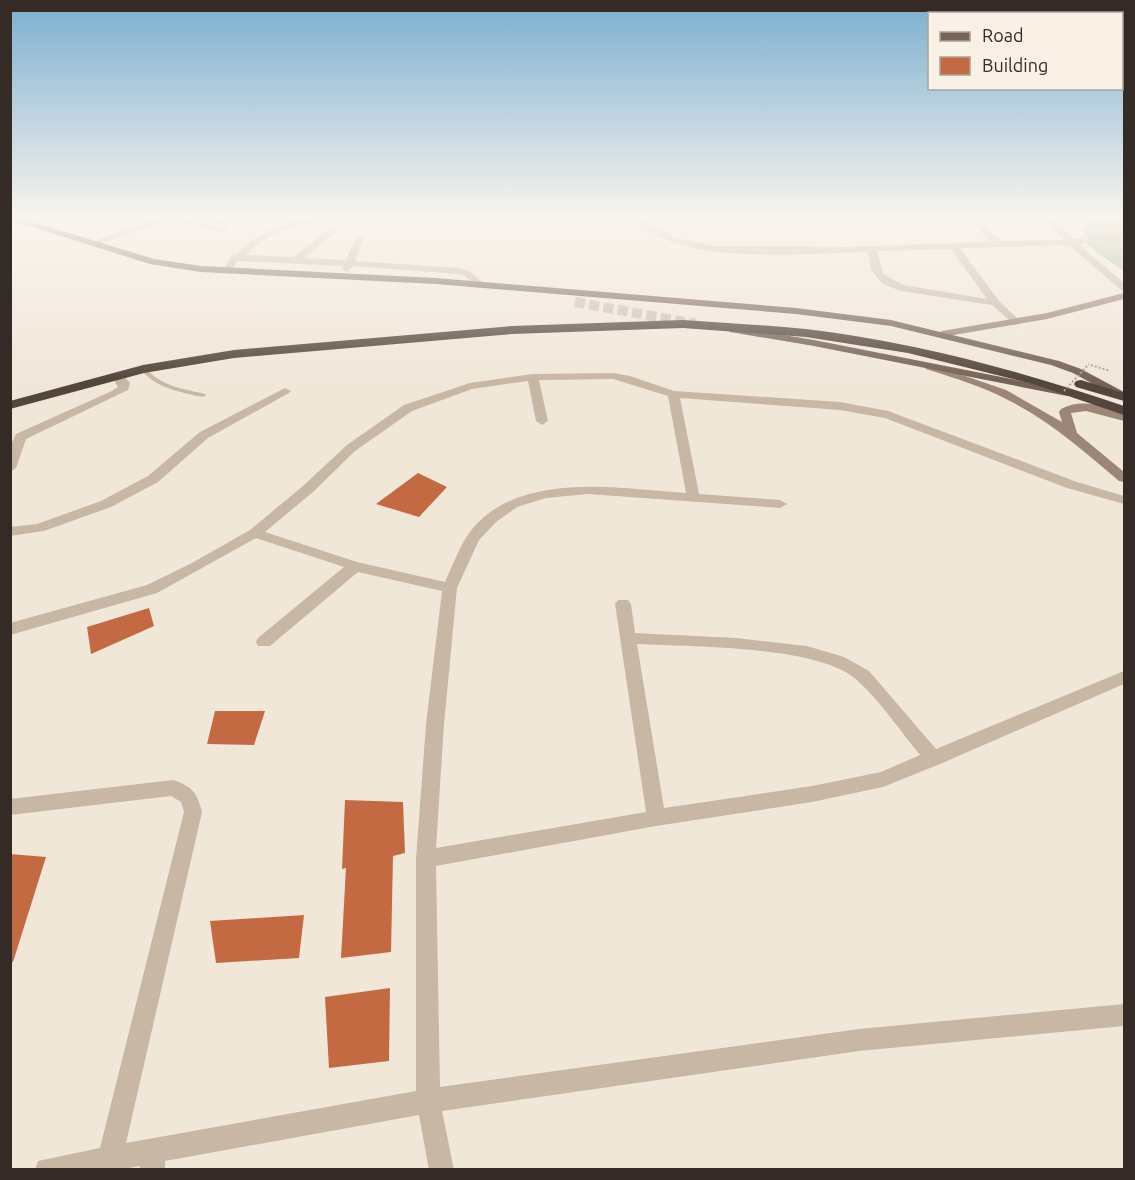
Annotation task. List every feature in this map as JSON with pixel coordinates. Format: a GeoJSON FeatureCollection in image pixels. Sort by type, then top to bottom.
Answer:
{"type":"FeatureCollection","features":[{"type":"Feature","properties":{"kind":"highway"},"geometry":{"type":"LineString","coordinates":[[10,396],[141,361],[237,345],[533,320],[663,315],[755,320],[872,334],[991,358],[1123,396]]}},
{"type":"Feature","properties":{"kind":"highway"},"geometry":{"type":"LineString","coordinates":[[10,405],[143,369],[234,354],[512,330],[642,324],[702,324],[797,332],[898,347],[1038,381],[1125,411]]}},
{"type":"Feature","properties":{"kind":"main road"},"geometry":{"type":"LineString","coordinates":[[153,270],[175,274],[494,293],[575,302]]}},
{"type":"Feature","properties":{"kind":"main road"},"geometry":{"type":"LineString","coordinates":[[212,270],[481,286],[796,311],[891,323],[942,333],[1066,367],[1123,396]]}},
{"type":"Feature","properties":{"kind":"main road"},"geometry":{"type":"LineString","coordinates":[[734,330],[1000,378],[1087,398]]}},
{"type":"Feature","properties":{"kind":"street"},"geometry":{"type":"LineString","coordinates":[[342,277],[346,270]]}},
{"type":"Feature","properties":{"kind":"street"},"geometry":{"type":"LineString","coordinates":[[448,270],[468,274],[481,286]]}},
{"type":"Feature","properties":{"kind":"street"},"geometry":{"type":"LineString","coordinates":[[876,270],[879,278],[901,288],[995,303]]}},
{"type":"Feature","properties":{"kind":"street"},"geometry":{"type":"LineString","coordinates":[[971,270],[995,303],[1015,322]]}},
{"type":"Feature","properties":{"kind":"street"},"geometry":{"type":"LineString","coordinates":[[1104,270],[1125,288]]}},
{"type":"Feature","properties":{"kind":"street"},"geometry":{"type":"LineString","coordinates":[[942,333],[1015,322],[1091,306],[1125,296]]}},
{"type":"Feature","properties":{"kind":"street"},"geometry":{"type":"LineString","coordinates":[[930,367],[990,387],[1013,398],[1071,435],[1125,478]]}},
{"type":"Feature","properties":{"kind":"street"},"geometry":{"type":"LineString","coordinates":[[10,468],[15,436],[117,393],[124,388],[124,383],[117,375]]}},
{"type":"Feature","properties":{"kind":"street"},"geometry":{"type":"LineString","coordinates":[[533,377],[542,421]]}},
{"type":"Feature","properties":{"kind":"street"},"geometry":{"type":"LineString","coordinates":[[10,629],[152,589],[255,533],[308,489],[351,448],[408,408],[470,386],[533,377],[626,378],[673,394],[840,406],[888,415],[1072,485],[1125,500]]}},
{"type":"Feature","properties":{"kind":"street"},"geometry":{"type":"LineString","coordinates":[[10,532],[39,528],[106,504],[153,478],[204,435],[285,391]]}},
{"type":"Feature","properties":{"kind":"street"},"geometry":{"type":"LineString","coordinates":[[673,394],[693,496]]}},
{"type":"Feature","properties":{"kind":"street"},"geometry":{"type":"LineString","coordinates":[[1071,435],[1065,418],[1065,412],[1068,409],[1088,408],[1125,417]]}},
{"type":"Feature","properties":{"kind":"street"},"geometry":{"type":"LineString","coordinates":[[442,1170],[428,1101],[426,859],[435,724],[450,588],[473,538],[491,519],[512,504],[545,494],[588,490],[780,504]]}},
{"type":"Feature","properties":{"kind":"street"},"geometry":{"type":"LineString","coordinates":[[255,533],[355,567],[450,588]]}},
{"type":"Feature","properties":{"kind":"street"},"geometry":{"type":"LineString","coordinates":[[264,642],[355,567]]}},
{"type":"Feature","properties":{"kind":"street"},"geometry":{"type":"LineString","coordinates":[[623,604],[656,818]]}},
{"type":"Feature","properties":{"kind":"street"},"geometry":{"type":"LineString","coordinates":[[628,638],[736,644],[807,652],[838,661],[863,675],[934,759]]}},
{"type":"Feature","properties":{"kind":"street"},"geometry":{"type":"LineString","coordinates":[[426,859],[656,818],[812,794],[883,779],[1125,677]]}},
{"type":"Feature","properties":{"kind":"street"},"geometry":{"type":"LineString","coordinates":[[10,807],[173,788],[189,797],[193,812],[110,1157]]}},
{"type":"Feature","properties":{"kind":"street"},"geometry":{"type":"LineString","coordinates":[[47,1170],[110,1157],[153,1159],[428,1101],[859,1040],[1125,1015]]}},
{"type":"Feature","properties":{"kind":"lane"},"geometry":{"type":"LineString","coordinates":[[143,369],[152,379],[167,386],[204,395]]}},
{"type":"Feature","properties":{"kind":"path"},"geometry":{"type":"LineString","coordinates":[[1064,391],[1089,364],[1110,371]]}},
{"type":"Feature","properties":{"kind":"building"},"geometry":{"type":"Polygon","coordinates":[[[418,473],[447,487],[419,517],[376,504],[418,473]]]}},
{"type":"Feature","properties":{"kind":"building"},"geometry":{"type":"Polygon","coordinates":[[[149,608],[154,626],[91,654],[87,627],[149,608]]]}},
{"type":"Feature","properties":{"kind":"building"},"geometry":{"type":"Polygon","coordinates":[[[215,711],[265,711],[254,745],[207,744],[215,711]]]}},
{"type":"Feature","properties":{"kind":"building"},"geometry":{"type":"Polygon","coordinates":[[[345,800],[403,802],[405,853],[393,856],[391,952],[341,958],[346,868],[342,869],[345,800]]]}},
{"type":"Feature","properties":{"kind":"building"},"geometry":{"type":"Polygon","coordinates":[[[10,854],[46,857],[13,962],[10,961],[10,854]]]}},
{"type":"Feature","properties":{"kind":"building"},"geometry":{"type":"Polygon","coordinates":[[[304,915],[299,958],[216,963],[210,921],[304,915]]]}},
{"type":"Feature","properties":{"kind":"building"},"geometry":{"type":"Polygon","coordinates":[[[390,988],[389,1061],[329,1068],[325,997],[390,988]]]}},
{"type":"Feature","properties":{"kind":"tunnel"},"geometry":{"type":"LineString","coordinates":[[575,302],[696,324]]}}]}
